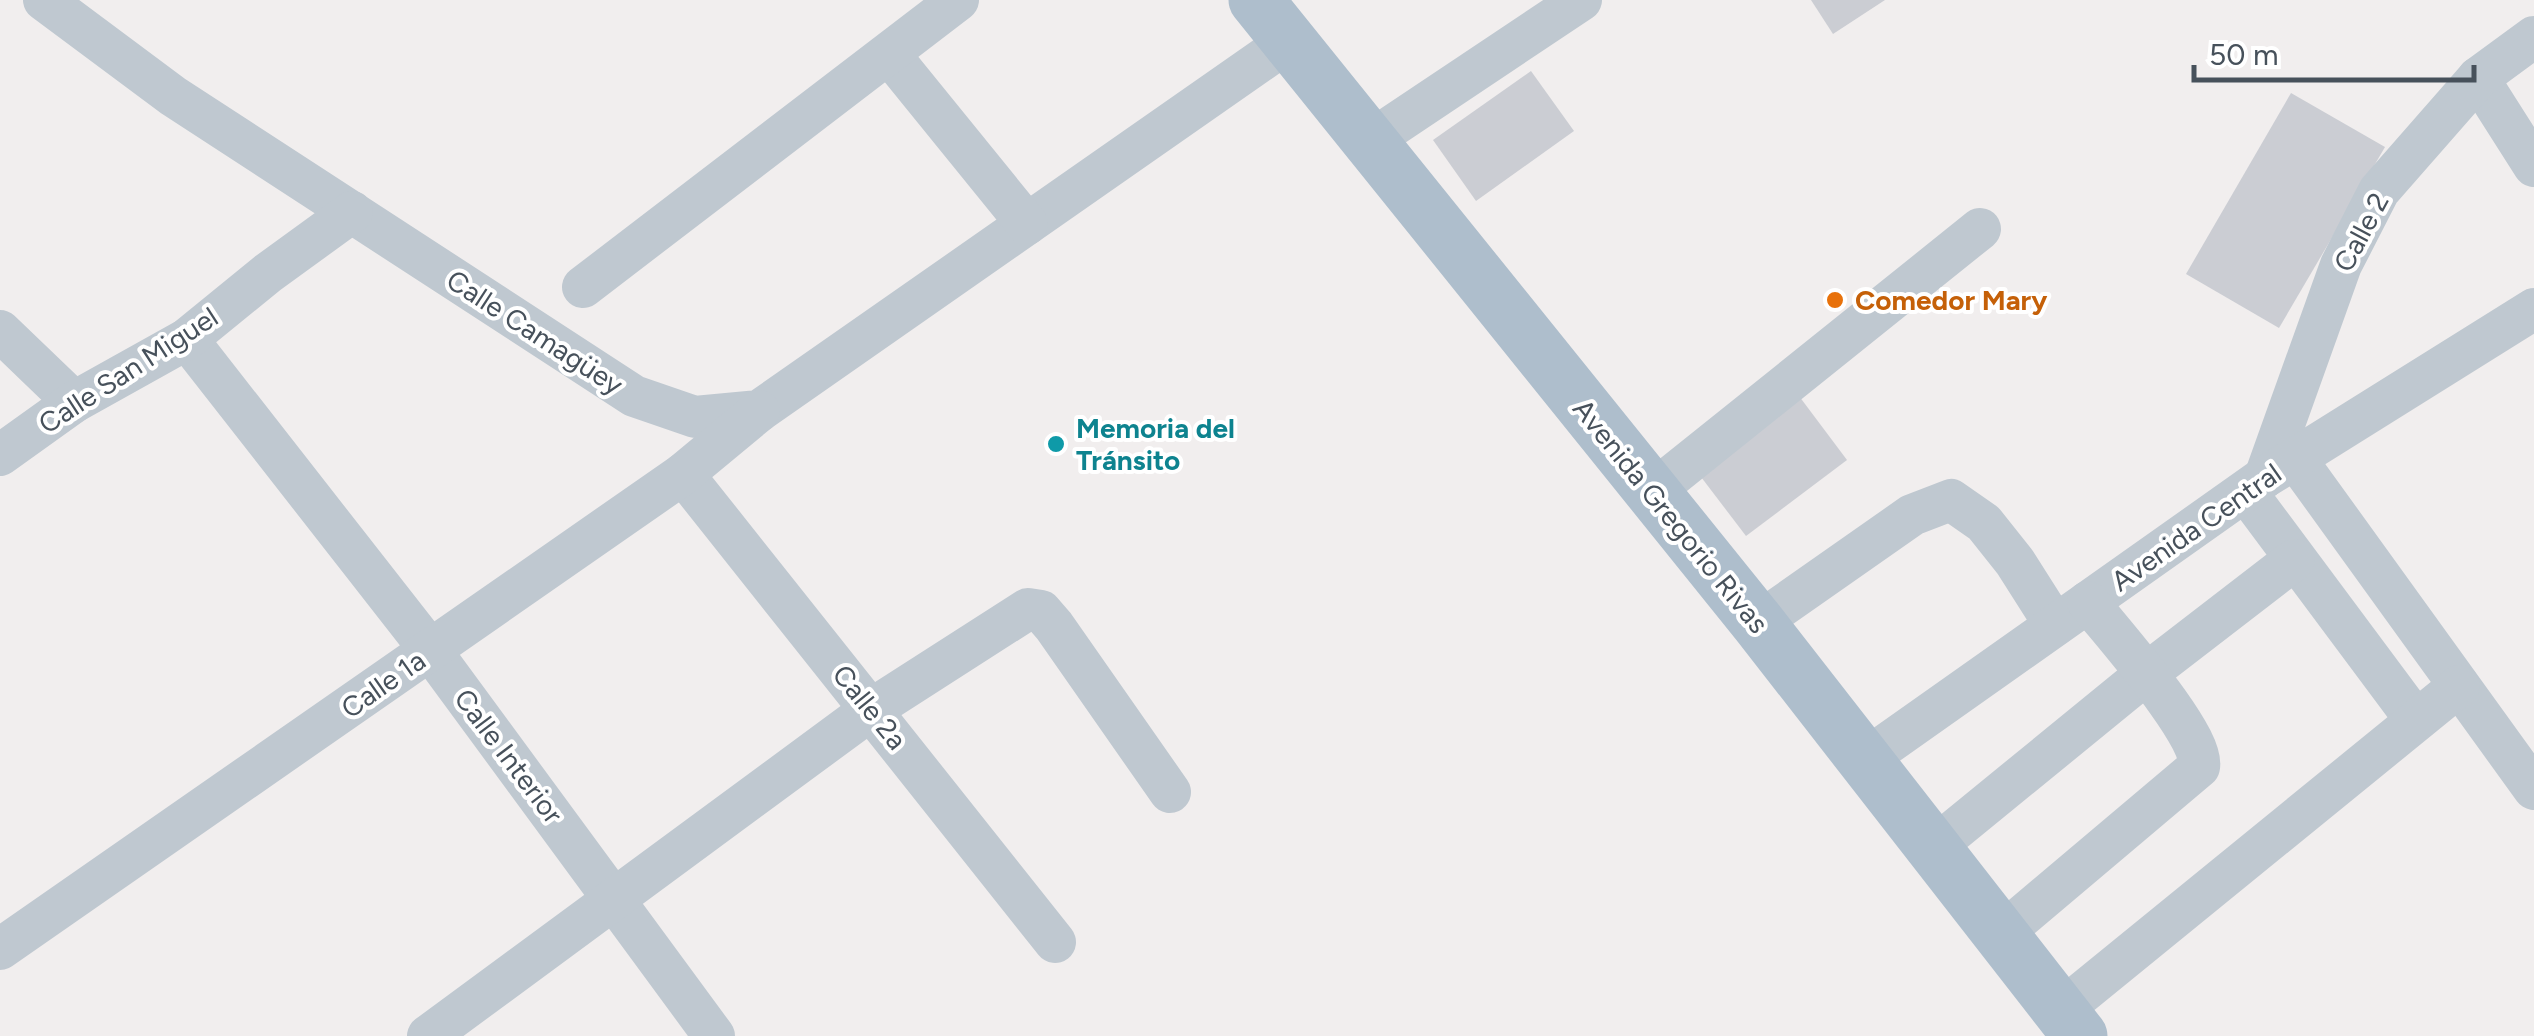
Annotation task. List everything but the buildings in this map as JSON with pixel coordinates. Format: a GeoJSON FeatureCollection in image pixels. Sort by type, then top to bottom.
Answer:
{"type":"FeatureCollection","features":[{"type":"Feature","properties":{"kind":"main road","name":"Avenida Gregorio Rivas"},"geometry":{"type":"LineString","coordinates":[[1273,20],[1758,623],[2070,1023]]}},
{"type":"Feature","properties":{"kind":"street","name":"Calle Camagüey"},"geometry":{"type":"LineString","coordinates":[[44,0],[173,96],[634,396],[694,416],[759,411]]}},
{"type":"Feature","properties":{"kind":"street"},"geometry":{"type":"LineString","coordinates":[[583,286],[958,0]]}},
{"type":"Feature","properties":{"kind":"street"},"geometry":{"type":"LineString","coordinates":[[1370,141],[1581,0]]}},
{"type":"Feature","properties":{"kind":"street"},"geometry":{"type":"LineString","coordinates":[[759,411],[1026,224],[1273,20]]}},
{"type":"Feature","properties":{"kind":"street","name":"Calle 2"},"geometry":{"type":"LineString","coordinates":[[2269,476],[2341,266],[2379,191],[2478,78],[2534,36]]}},
{"type":"Feature","properties":{"kind":"street"},"geometry":{"type":"LineString","coordinates":[[888,54],[1026,224]]}},
{"type":"Feature","properties":{"kind":"street"},"geometry":{"type":"LineString","coordinates":[[2478,78],[2534,166]]}},
{"type":"Feature","properties":{"kind":"street","name":"Calle San Miguel"},"geometry":{"type":"LineString","coordinates":[[0,455],[74,402],[187,339],[352,212]]}},
{"type":"Feature","properties":{"kind":"street"},"geometry":{"type":"LineString","coordinates":[[1652,492],[1980,229]]}},
{"type":"Feature","properties":{"kind":"street","name":"Avenida Central"},"geometry":{"type":"LineString","coordinates":[[1866,759],[2269,476],[2534,308]]}},
{"type":"Feature","properties":{"kind":"street"},"geometry":{"type":"LineString","coordinates":[[0,331],[74,402]]}},
{"type":"Feature","properties":{"kind":"street","name":"Calle Interior"},"geometry":{"type":"LineString","coordinates":[[187,339],[432,651],[714,1036]]}},
{"type":"Feature","properties":{"kind":"street","name":"Calle 1a"},"geometry":{"type":"LineString","coordinates":[[0,949],[683,474],[759,411]]}},
{"type":"Feature","properties":{"kind":"street","name":"Calle 2a"},"geometry":{"type":"LineString","coordinates":[[683,474],[1055,942]]}},
{"type":"Feature","properties":{"kind":"street"},"geometry":{"type":"LineString","coordinates":[[2269,476],[2294,560],[2415,719]]}},
{"type":"Feature","properties":{"kind":"street"},"geometry":{"type":"LineString","coordinates":[[2269,476],[2459,686],[2534,789]]}},
{"type":"Feature","properties":{"kind":"street"},"geometry":{"type":"LineString","coordinates":[[1758,623],[1912,515],[1950,500],[1984,523],[2015,562],[2071,614],[2146,674],[2195,742],[2201,758],[2199,768],[2000,935]]}},
{"type":"Feature","properties":{"kind":"street"},"geometry":{"type":"LineString","coordinates":[[1933,848],[2146,674],[2294,560]]}},
{"type":"Feature","properties":{"kind":"street"},"geometry":{"type":"LineString","coordinates":[[428,1036],[872,709],[1028,609],[1041,612],[1054,626],[1170,792]]}},
{"type":"Feature","properties":{"kind":"street"},"geometry":{"type":"LineString","coordinates":[[2070,1023],[2415,719],[2459,686]]}},
{"type":"Feature","properties":{"kind":"place","name":"Comedor Mary"},"geometry":{"type":"Point","coordinates":[1835,300]}},
{"type":"Feature","properties":{"kind":"place","name":"Memoria del Tránsito"},"geometry":{"type":"Point","coordinates":[1056,444]}}]}
